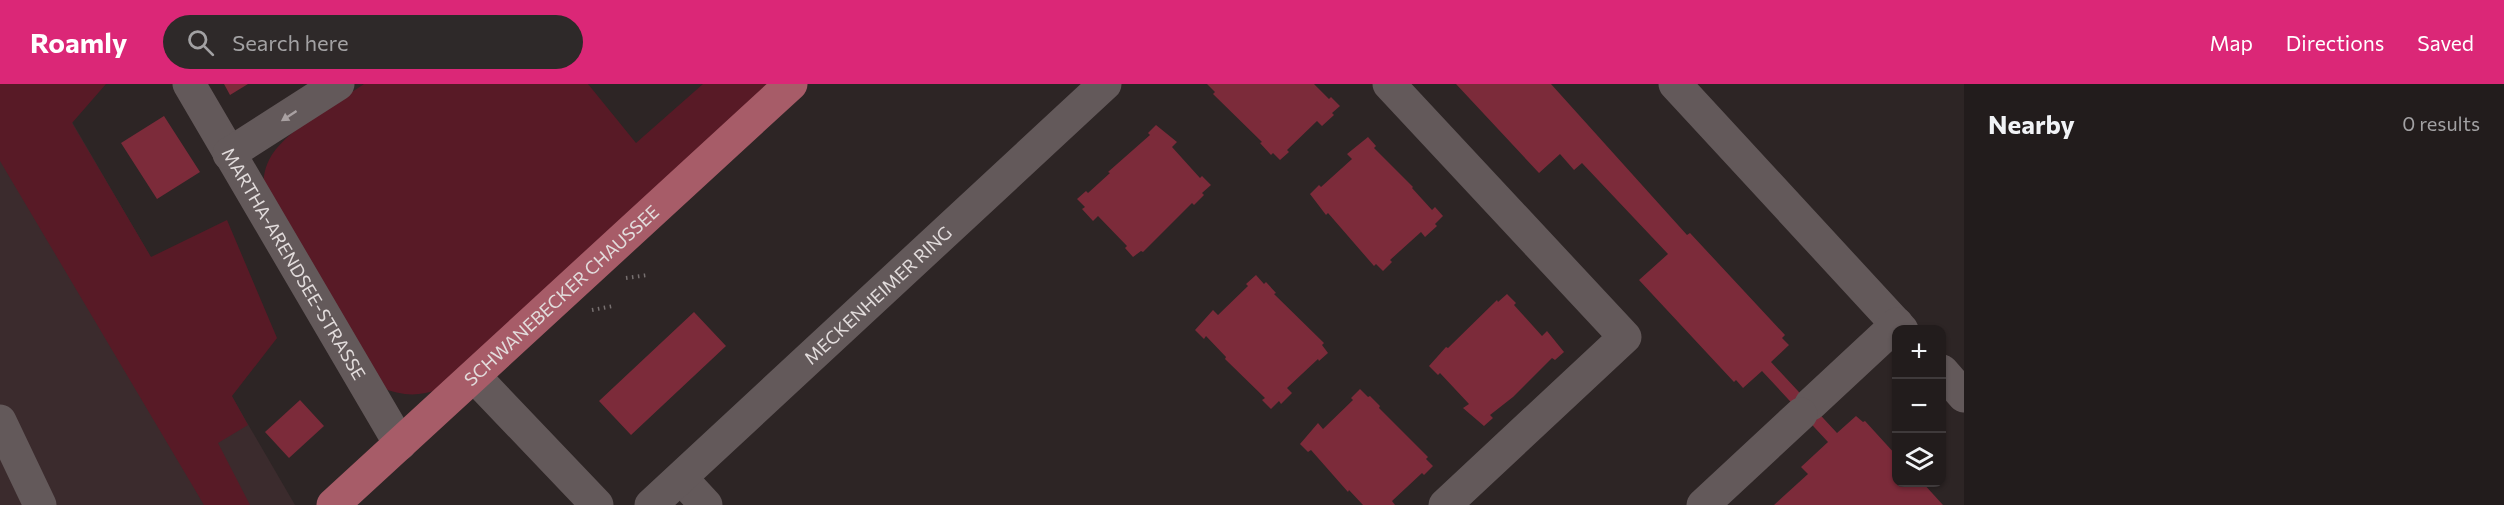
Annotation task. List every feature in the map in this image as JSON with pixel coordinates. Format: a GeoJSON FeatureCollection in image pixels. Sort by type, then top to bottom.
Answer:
{"type":"FeatureCollection","features":[{"type":"Feature","properties":{"kind":"main road","name":"SCHWANEBECKER CHAUSSEE"},"geometry":{"type":"LineString","coordinates":[[333,505],[791,84]]}},
{"type":"Feature","properties":{"kind":"street","name":"MARTHA-ARENDSEE-STRASSE"},"geometry":{"type":"LineString","coordinates":[[189,84],[400,444]]}},
{"type":"Feature","properties":{"kind":"street"},"geometry":{"type":"LineString","coordinates":[[230,154],[338,84]]}},
{"type":"Feature","properties":{"kind":"street","name":"MECKENHEIMER RING"},"geometry":{"type":"LineString","coordinates":[[651,505],[1105,84]]}},
{"type":"Feature","properties":{"kind":"street"},"geometry":{"type":"LineString","coordinates":[[1389,84],[1625,338],[1445,505]]}},
{"type":"Feature","properties":{"kind":"street"},"geometry":{"type":"LineString","coordinates":[[1675,84],[1898,325]]}},
{"type":"Feature","properties":{"kind":"street"},"geometry":{"type":"LineString","coordinates":[[1703,505],[1806,409],[1892,334]]}},
{"type":"Feature","properties":{"kind":"street"},"geometry":{"type":"LineString","coordinates":[[474,376],[597,505]]}},
{"type":"Feature","properties":{"kind":"street"},"geometry":{"type":"LineString","coordinates":[[1946,376],[1964,396]]}},
{"type":"Feature","properties":{"kind":"street"},"geometry":{"type":"LineString","coordinates":[[0,421],[40,505]]}},
{"type":"Feature","properties":{"kind":"street"},"geometry":{"type":"LineString","coordinates":[[681,478],[706,505]]}},
{"type":"Feature","properties":{"kind":"shaded area"},"geometry":{"type":"Polygon","coordinates":[[[0,84],[50,84],[295,505],[0,505],[0,84]]]}},
{"type":"Feature","properties":{"kind":"shaded area"},"geometry":{"type":"Polygon","coordinates":[[[0,84],[106,84],[72,123],[151,257],[227,220],[277,338],[232,396],[248,425],[218,443],[250,505],[204,505],[0,161],[0,84]]]}},
{"type":"Feature","properties":{"kind":"shaded area"},"geometry":{"type":"Polygon","coordinates":[[[364,84],[588,84],[636,143],[703,84],[768,84],[439,389],[410,394],[380,387],[263,192],[266,168],[276,149],[298,128],[364,84]]]}},
{"type":"Feature","properties":{"kind":"building"},"geometry":{"type":"Polygon","coordinates":[[[224,84],[248,84],[230,95],[224,84]]]}},
{"type":"Feature","properties":{"kind":"building"},"geometry":{"type":"Polygon","coordinates":[[[1207,84],[1314,84],[1340,106],[1322,126],[1317,121],[1287,150],[1289,152],[1280,160],[1273,153],[1271,155],[1260,143],[1262,142],[1213,94],[1215,92],[1207,84]]]}},
{"type":"Feature","properties":{"kind":"building"},"geometry":{"type":"Polygon","coordinates":[[[1456,84],[1551,84],[1687,235],[1690,233],[1785,335],[1782,338],[1789,345],[1771,362],[1837,433],[1856,416],[1863,422],[1865,421],[1892,451],[1892,487],[1927,487],[1943,505],[1774,505],[1808,474],[1801,467],[1828,442],[1762,371],[1743,388],[1736,380],[1734,382],[1639,280],[1668,254],[1582,163],[1574,170],[1560,154],[1539,173],[1456,84]]]}},
{"type":"Feature","properties":{"kind":"building"},"geometry":{"type":"Polygon","coordinates":[[[164,116],[200,172],[157,199],[121,143],[164,116]]]}},
{"type":"Feature","properties":{"kind":"building"},"geometry":{"type":"Polygon","coordinates":[[[1156,125],[1177,142],[1172,147],[1200,178],[1202,176],[1211,185],[1194,205],[1192,203],[1143,252],[1133,257],[1125,248],[1127,246],[1098,216],[1093,221],[1082,209],[1085,207],[1077,199],[1086,191],[1088,193],[1110,173],[1108,172],[1150,135],[1148,133],[1156,125]]]}},
{"type":"Feature","properties":{"kind":"building"},"geometry":{"type":"Polygon","coordinates":[[[1368,137],[1376,146],[1374,148],[1413,187],[1432,210],[1435,207],[1443,216],[1435,224],[1437,226],[1425,237],[1421,232],[1390,260],[1392,262],[1383,271],[1376,264],[1374,266],[1328,213],[1326,215],[1310,194],[1352,159],[1347,154],[1368,137]]]}},
{"type":"Feature","properties":{"kind":"building"},"geometry":{"type":"Polygon","coordinates":[[[1256,275],[1264,284],[1266,282],[1276,293],[1274,294],[1324,343],[1322,345],[1328,353],[1319,361],[1318,359],[1287,388],[1292,393],[1281,404],[1279,401],[1271,409],[1262,400],[1265,398],[1225,359],[1226,357],[1206,336],[1204,339],[1195,330],[1213,310],[1218,315],[1256,275]]]}},
{"type":"Feature","properties":{"kind":"building"},"geometry":{"type":"Polygon","coordinates":[[[1507,294],[1542,336],[1547,331],[1564,352],[1555,360],[1552,358],[1513,397],[1490,415],[1493,418],[1484,426],[1463,408],[1469,404],[1440,373],[1438,375],[1429,366],[1446,347],[1448,348],[1497,300],[1498,302],[1507,294]]]}},
{"type":"Feature","properties":{"kind":"building"},"geometry":{"type":"Polygon","coordinates":[[[694,312],[726,346],[631,435],[599,401],[694,312]]]}},
{"type":"Feature","properties":{"kind":"building"},"geometry":{"type":"Polygon","coordinates":[[[1360,389],[1380,406],[1379,408],[1428,457],[1426,459],[1433,466],[1424,475],[1422,473],[1392,501],[1395,505],[1363,505],[1349,490],[1348,492],[1311,450],[1308,452],[1300,444],[1318,423],[1323,429],[1353,400],[1351,398],[1360,389]]]}},
{"type":"Feature","properties":{"kind":"building"},"geometry":{"type":"Polygon","coordinates":[[[300,400],[324,426],[289,458],[265,432],[300,400]]]}}]}
